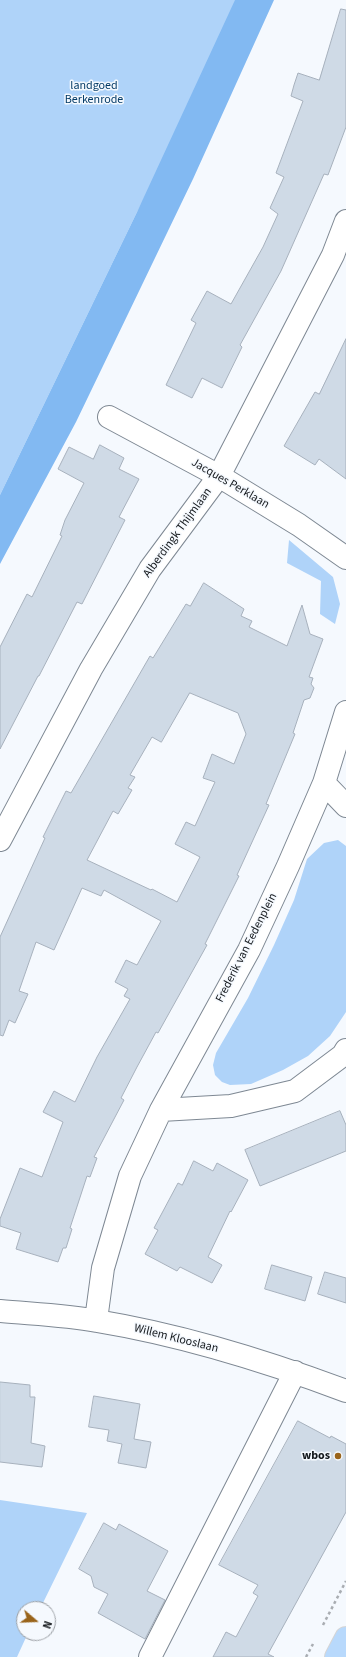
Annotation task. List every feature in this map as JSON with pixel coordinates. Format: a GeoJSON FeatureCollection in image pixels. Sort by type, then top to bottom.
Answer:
{"type":"FeatureCollection","features":[{"type":"Feature","properties":{"kind":"main road"},"geometry":{"type":"LineString","coordinates":[[336,1657],[346,1638]]}},
{"type":"Feature","properties":{"kind":"street","name":"Alberdingk Thijmlaan"},"geometry":{"type":"LineString","coordinates":[[0,840],[91,669],[150,569],[219,476],[333,255],[346,221]]}},
{"type":"Feature","properties":{"kind":"street","name":"Jacques Perklaan"},"geometry":{"type":"LineString","coordinates":[[109,417],[219,476],[299,524],[346,558]]}},
{"type":"Feature","properties":{"kind":"street","name":"Frederik van Eedenplein"},"geometry":{"type":"LineString","coordinates":[[96,1320],[103,1268],[130,1176],[161,1110],[248,950],[288,866],[324,782],[346,712]]}},
{"type":"Feature","properties":{"kind":"street"},"geometry":{"type":"LineString","coordinates":[[324,782],[346,806]]}},
{"type":"Feature","properties":{"kind":"street"},"geometry":{"type":"LineString","coordinates":[[161,1110],[231,1106],[295,1091],[343,1055],[346,1050]]}},
{"type":"Feature","properties":{"kind":"street","name":"Willem Klooslaan"},"geometry":{"type":"LineString","coordinates":[[0,1312],[96,1320],[193,1341],[295,1372],[346,1391]]}},
{"type":"Feature","properties":{"kind":"street"},"geometry":{"type":"LineString","coordinates":[[150,1657],[295,1372]]}},
{"type":"Feature","properties":{"kind":"path"},"geometry":{"type":"LineString","coordinates":[[320,1630],[346,1582]]}},
{"type":"Feature","properties":{"kind":"path"},"geometry":{"type":"LineString","coordinates":[[306,1657],[313,1643]]}},
{"type":"Feature","properties":{"kind":"green space","name":"landgoed Berkenrode"},"geometry":{"type":"Polygon","coordinates":[[[0,0],[248,0],[137,212],[0,495],[0,0]]]}},
{"type":"Feature","properties":{"kind":"green space"},"geometry":{"type":"Polygon","coordinates":[[[289,540],[333,577],[340,604],[335,624],[320,614],[321,581],[287,563],[289,540]]]}},
{"type":"Feature","properties":{"kind":"green space"},"geometry":{"type":"Polygon","coordinates":[[[338,840],[346,846],[346,1012],[330,1036],[308,1056],[283,1070],[251,1084],[230,1085],[222,1082],[215,1075],[213,1065],[216,1053],[248,998],[274,945],[294,900],[307,859],[324,843],[338,840]]]}},
{"type":"Feature","properties":{"kind":"green space"},"geometry":{"type":"Polygon","coordinates":[[[0,1500],[87,1513],[44,1601],[16,1601],[16,1641],[24,1641],[17,1657],[0,1657],[0,1500]]]}},
{"type":"Feature","properties":{"kind":"shaded area"},"geometry":{"type":"Polygon","coordinates":[[[235,0],[274,0],[193,179],[76,422],[0,564],[0,495],[137,212],[235,0]]]}},
{"type":"Feature","properties":{"kind":"building"},"geometry":{"type":"Polygon","coordinates":[[[341,9],[346,10],[346,127],[328,175],[324,174],[281,271],[240,345],[242,347],[222,388],[202,378],[192,398],[166,385],[196,323],[191,320],[207,291],[231,304],[263,247],[278,214],[270,208],[284,177],[276,173],[303,101],[291,96],[294,85],[298,73],[319,80],[341,9]]]}},
{"type":"Feature","properties":{"kind":"building"},"geometry":{"type":"Polygon","coordinates":[[[346,339],[346,479],[319,459],[315,465],[284,446],[315,392],[319,394],[346,339]]]}},
{"type":"Feature","properties":{"kind":"building"},"geometry":{"type":"Polygon","coordinates":[[[100,445],[124,458],[119,469],[139,479],[119,517],[125,520],[82,604],[77,602],[0,749],[0,647],[27,594],[32,597],[62,536],[60,535],[65,520],[84,483],[58,469],[69,447],[93,459],[100,445]]]}},
{"type":"Feature","properties":{"kind":"building"},"geometry":{"type":"Polygon","coordinates":[[[204,583],[244,609],[241,616],[252,621],[249,627],[287,646],[302,605],[310,634],[323,639],[309,677],[313,678],[311,684],[314,688],[310,698],[304,700],[293,733],[295,734],[266,804],[269,805],[237,875],[239,876],[205,944],[207,945],[158,1033],[156,1032],[137,1067],[121,1098],[124,1100],[94,1157],[97,1158],[90,1177],[87,1176],[70,1228],[72,1229],[66,1248],[63,1248],[58,1262],[16,1249],[21,1233],[0,1226],[0,1219],[20,1168],[42,1177],[63,1122],[43,1112],[54,1091],[75,1102],[97,1057],[130,999],[124,996],[128,989],[115,982],[126,960],[137,965],[161,921],[104,890],[101,896],[82,888],[54,950],[36,942],[19,991],[28,994],[15,1023],[9,1020],[3,1036],[0,1035],[0,937],[45,838],[43,837],[66,791],[71,793],[150,656],[153,658],[186,604],[190,606],[204,583]],[[190,693],[161,742],[152,737],[130,775],[135,777],[128,788],[132,790],[118,814],[113,811],[87,860],[151,890],[152,889],[177,902],[200,857],[175,844],[186,822],[195,826],[215,782],[203,778],[212,754],[234,764],[246,734],[238,713],[190,693]]]}},
{"type":"Feature","properties":{"kind":"building"},"geometry":{"type":"Polygon","coordinates":[[[340,1111],[346,1125],[346,1151],[260,1186],[245,1150],[340,1111]]]}},
{"type":"Feature","properties":{"kind":"building"},"geometry":{"type":"Polygon","coordinates":[[[194,1161],[213,1171],[217,1163],[248,1180],[231,1212],[230,1211],[208,1257],[222,1265],[212,1283],[180,1267],[177,1271],[145,1254],[158,1230],[154,1228],[178,1183],[182,1185],[194,1161]]]}},
{"type":"Feature","properties":{"kind":"building"},"geometry":{"type":"Polygon","coordinates":[[[272,1265],[312,1277],[305,1301],[265,1289],[272,1265]]]}},
{"type":"Feature","properties":{"kind":"building"},"geometry":{"type":"Polygon","coordinates":[[[325,1272],[346,1278],[346,1303],[318,1294],[325,1272]]]}},
{"type":"Feature","properties":{"kind":"building"},"geometry":{"type":"Polygon","coordinates":[[[0,1382],[30,1385],[30,1397],[35,1397],[31,1443],[45,1446],[42,1467],[0,1462],[0,1382]]]}},
{"type":"Feature","properties":{"kind":"building"},"geometry":{"type":"Polygon","coordinates":[[[94,1396],[140,1404],[134,1439],[151,1442],[146,1468],[118,1463],[122,1444],[107,1441],[109,1430],[89,1427],[94,1396]]]}},
{"type":"Feature","properties":{"kind":"building"},"geometry":{"type":"Polygon","coordinates":[[[298,1421],[330,1438],[331,1436],[346,1444],[346,1512],[268,1654],[274,1657],[213,1657],[226,1632],[236,1637],[258,1596],[253,1593],[258,1585],[219,1565],[298,1421]]]}},
{"type":"Feature","properties":{"kind":"building"},"geometry":{"type":"Polygon","coordinates":[[[104,1523],[116,1530],[119,1524],[168,1551],[147,1591],[165,1600],[145,1639],[98,1613],[108,1594],[94,1587],[91,1576],[79,1569],[104,1523]]]}},
{"type":"Feature","properties":{"kind":"place","name":"wbos"},"geometry":{"type":"Point","coordinates":[338,1456]}}]}
